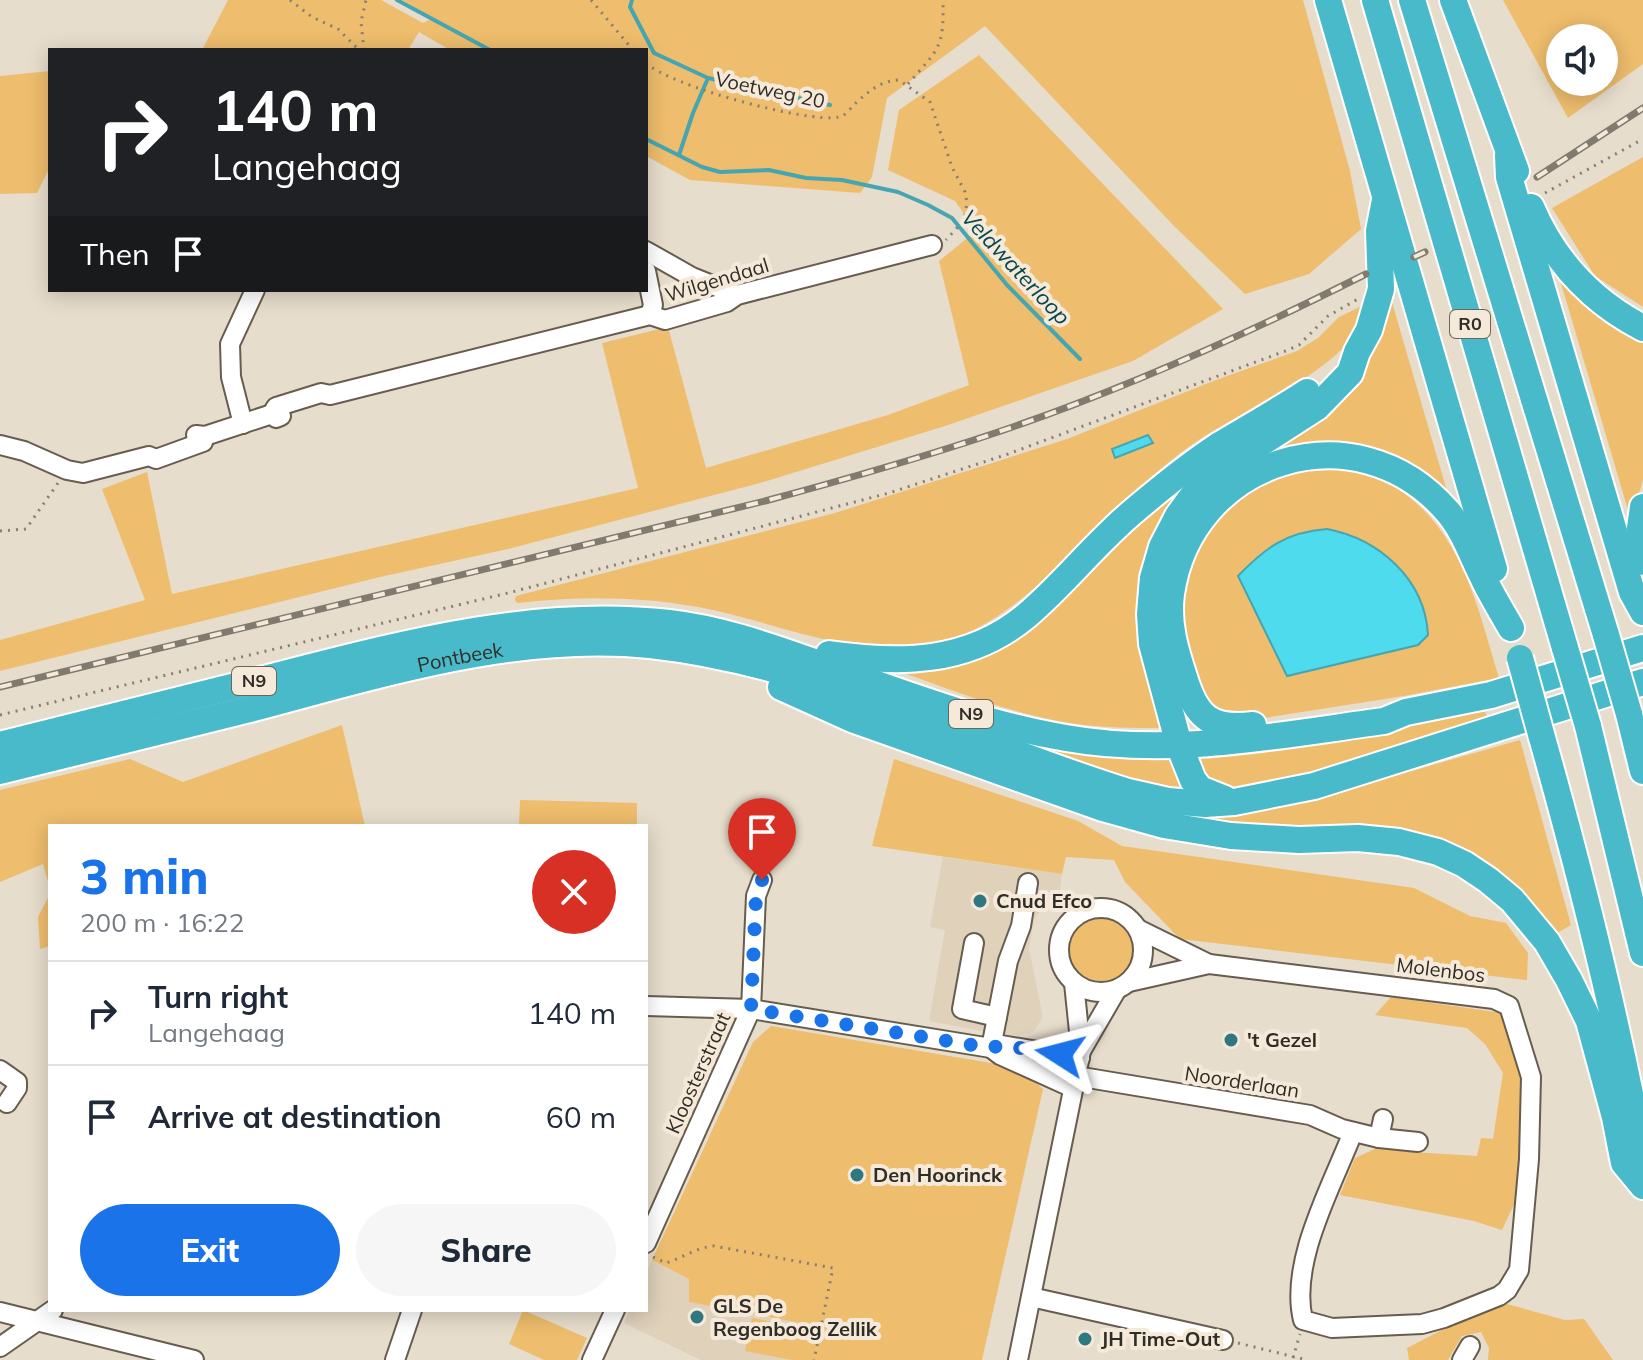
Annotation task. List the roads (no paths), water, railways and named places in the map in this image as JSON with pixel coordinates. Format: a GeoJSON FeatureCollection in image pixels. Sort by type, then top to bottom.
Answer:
{"type":"FeatureCollection","features":[{"type":"Feature","properties":{"kind":"highway"},"geometry":{"type":"LineString","coordinates":[[1328,0],[1541,734],[1598,944],[1623,1052],[1643,1160]]}},
{"type":"Feature","properties":{"kind":"highway","name":"R0"},"geometry":{"type":"LineString","coordinates":[[1375,0],[1588,726],[1643,953]]}},
{"type":"Feature","properties":{"kind":"highway","name":"R0"},"geometry":{"type":"LineString","coordinates":[[1412,0],[1606,635],[1643,771]]}},
{"type":"Feature","properties":{"kind":"highway"},"geometry":{"type":"LineString","coordinates":[[1453,0],[1508,156],[1541,231],[1562,264],[1587,290],[1622,317],[1643,328]]}},
{"type":"Feature","properties":{"kind":"highway"},"geometry":{"type":"LineString","coordinates":[[1508,156],[1509,177],[1632,592],[1643,612]]}},
{"type":"Feature","properties":{"kind":"highway"},"geometry":{"type":"LineString","coordinates":[[1234,802],[1200,789],[1193,780],[1179,745],[1152,644],[1150,614],[1153,578],[1162,547],[1178,516],[1197,490],[1227,465],[1317,407],[1350,373],[1369,330],[1381,289],[1379,231],[1385,200]]}},
{"type":"Feature","properties":{"kind":"highway"},"geometry":{"type":"LineString","coordinates":[[769,646],[894,662],[948,654],[985,642],[1024,617],[1132,512],[1176,477],[1313,388],[1357,352]]}},
{"type":"Feature","properties":{"kind":"highway"},"geometry":{"type":"LineString","coordinates":[[1406,712],[1383,711],[1242,727],[1217,725],[1203,717],[1192,703],[1171,635],[1171,595],[1180,559],[1199,520],[1222,496],[1252,475],[1309,455],[1358,456],[1386,466],[1416,483],[1447,511],[1466,539],[1482,576],[1511,628]]}},
{"type":"Feature","properties":{"kind":"highway"},"geometry":{"type":"LineString","coordinates":[[1643,507],[1640,528],[1643,562]]}},
{"type":"Feature","properties":{"kind":"highway","name":"N9"},"geometry":{"type":"LineString","coordinates":[[0,745],[408,643],[550,620],[671,623],[716,631],[964,712],[1025,729],[1105,744],[1222,743],[1384,721],[1406,712],[1491,695],[1643,648]]}},
{"type":"Feature","properties":{"kind":"highway","name":"Pontbeek"},"geometry":{"type":"LineString","coordinates":[[0,771],[333,687],[494,651],[603,643],[650,645],[746,662],[845,692],[1128,792],[1168,801],[1205,804],[1234,802]]}},
{"type":"Feature","properties":{"kind":"highway"},"geometry":{"type":"LineString","coordinates":[[746,662],[769,681],[852,719],[1103,808],[1164,825],[1231,836],[1299,840],[1358,838],[1399,842],[1438,852],[1464,864],[1512,900],[1547,942],[1569,980],[1589,1021],[1624,1163],[1643,1186]]}},
{"type":"Feature","properties":{"kind":"highway","name":"N9"},"geometry":{"type":"LineString","coordinates":[[1234,802],[1314,786],[1643,682]]}},
{"type":"Feature","properties":{"kind":"street","name":"Wilgendaal"},"geometry":{"type":"LineString","coordinates":[[0,445],[83,473],[149,456],[156,449],[198,434],[205,436],[272,414],[276,418],[325,403],[330,395],[650,315],[665,320],[727,302],[737,295],[932,245]]}},
{"type":"Feature","properties":{"kind":"street"},"geometry":{"type":"LineString","coordinates":[[648,252],[692,277],[737,295]]}},
{"type":"Feature","properties":{"kind":"street"},"geometry":{"type":"LineString","coordinates":[[648,281],[653,305],[650,315]]}},
{"type":"Feature","properties":{"kind":"street"},"geometry":{"type":"LineString","coordinates":[[243,424],[231,377],[230,344],[254,292]]}},
{"type":"Feature","properties":{"kind":"street"},"geometry":{"type":"LineString","coordinates":[[751,1009],[756,896],[762,880]]}},
{"type":"Feature","properties":{"kind":"street"},"geometry":{"type":"LineString","coordinates":[[991,1048],[1008,961],[1021,926],[1028,883]]}},
{"type":"Feature","properties":{"kind":"street","name":"Molenbos"},"geometry":{"type":"LineString","coordinates":[[1209,964],[1102,992],[1088,990],[1074,983],[1065,971],[1060,957],[1060,942],[1069,923],[1080,913],[1094,908],[1116,910],[1129,918],[1138,929],[1209,964],[1494,999],[1509,1006],[1531,1077],[1529,1159],[1519,1270],[1506,1291],[1444,1318],[1422,1324],[1332,1328],[1303,1320],[1298,1299],[1305,1252],[1353,1132]]}},
{"type":"Feature","properties":{"kind":"street"},"geometry":{"type":"LineString","coordinates":[[1018,1360],[1078,1068],[1123,986],[1139,970],[1144,954],[1138,929]]}},
{"type":"Feature","properties":{"kind":"street"},"geometry":{"type":"LineString","coordinates":[[974,943],[962,1009],[997,1017]]}},
{"type":"Feature","properties":{"kind":"street","name":"Molenbos"},"geometry":{"type":"LineString","coordinates":[[1074,983],[1078,1068]]}},
{"type":"Feature","properties":{"kind":"street"},"geometry":{"type":"LineString","coordinates":[[648,1006],[751,1009],[991,1048],[1001,1045],[1078,1068]]}},
{"type":"Feature","properties":{"kind":"street","name":"Kloosterstraat"},"geometry":{"type":"LineString","coordinates":[[648,1239],[751,1009]]}},
{"type":"Feature","properties":{"kind":"street"},"geometry":{"type":"LineString","coordinates":[[991,1048],[1000,1055],[1078,1068]]}},
{"type":"Feature","properties":{"kind":"street","name":"Noorderlaan"},"geometry":{"type":"LineString","coordinates":[[1078,1068],[1310,1115],[1353,1132],[1379,1138]]}},
{"type":"Feature","properties":{"kind":"street"},"geometry":{"type":"LineString","coordinates":[[0,1070],[17,1082],[17,1088],[7,1103]]}},
{"type":"Feature","properties":{"kind":"street"},"geometry":{"type":"LineString","coordinates":[[1383,1119],[1379,1138],[1418,1142]]}},
{"type":"Feature","properties":{"kind":"street"},"geometry":{"type":"LineString","coordinates":[[1031,1297],[1223,1340]]}},
{"type":"Feature","properties":{"kind":"street"},"geometry":{"type":"LineString","coordinates":[[0,1312],[194,1360]]}},
{"type":"Feature","properties":{"kind":"street"},"geometry":{"type":"LineString","coordinates":[[0,1347],[50,1312]]}},
{"type":"Feature","properties":{"kind":"street"},"geometry":{"type":"LineString","coordinates":[[395,1360],[411,1312]]}},
{"type":"Feature","properties":{"kind":"street"},"geometry":{"type":"LineString","coordinates":[[592,1360],[614,1312]]}},
{"type":"Feature","properties":{"kind":"water"},"geometry":{"type":"Polygon","coordinates":[[[1148,435],[1153,443],[1115,458],[1112,449],[1148,435]]]}},
{"type":"Feature","properties":{"kind":"water"},"geometry":{"type":"Polygon","coordinates":[[[1327,529],[1364,542],[1396,565],[1418,596],[1428,635],[1418,645],[1287,676],[1238,576],[1277,543],[1300,534],[1327,529]]]}},
{"type":"Feature","properties":{"kind":"waterway","name":"Veldwaterloop"},"geometry":{"type":"LineString","coordinates":[[397,0],[486,48]]}},
{"type":"Feature","properties":{"kind":"waterway"},"geometry":{"type":"LineString","coordinates":[[632,0],[630,7],[654,53],[708,78],[679,155]]}},
{"type":"Feature","properties":{"kind":"waterway"},"geometry":{"type":"LineString","coordinates":[[708,78],[830,105]]}},
{"type":"Feature","properties":{"kind":"waterway","name":"Veldwaterloop"},"geometry":{"type":"LineString","coordinates":[[648,140],[702,167],[720,172],[769,170],[806,178],[842,180],[898,192],[928,205],[952,218],[1007,285],[1080,359]]}},
{"type":"Feature","properties":{"kind":"railway"},"geometry":{"type":"LineString","coordinates":[[1537,177],[1643,108]]}},
{"type":"Feature","properties":{"kind":"railway"},"geometry":{"type":"LineString","coordinates":[[1414,257],[1425,252]]}},
{"type":"Feature","properties":{"kind":"railway"},"geometry":{"type":"LineString","coordinates":[[0,687],[765,501],[911,460],[969,442],[1139,379],[1366,274]]}},
{"type":"Feature","properties":{"kind":"place","name":"Cnud Efco"},"geometry":{"type":"Point","coordinates":[980,901]}},
{"type":"Feature","properties":{"kind":"place","name":"'t Gezel"},"geometry":{"type":"Point","coordinates":[1231,1040]}},
{"type":"Feature","properties":{"kind":"place","name":"Den Hoorinck"},"geometry":{"type":"Point","coordinates":[857,1175]}},
{"type":"Feature","properties":{"kind":"place","name":"GLS De Regenboog Zellik"},"geometry":{"type":"Point","coordinates":[697,1317]}},
{"type":"Feature","properties":{"kind":"place","name":"JH Time-Out"},"geometry":{"type":"Point","coordinates":[1085,1339]}}]}
